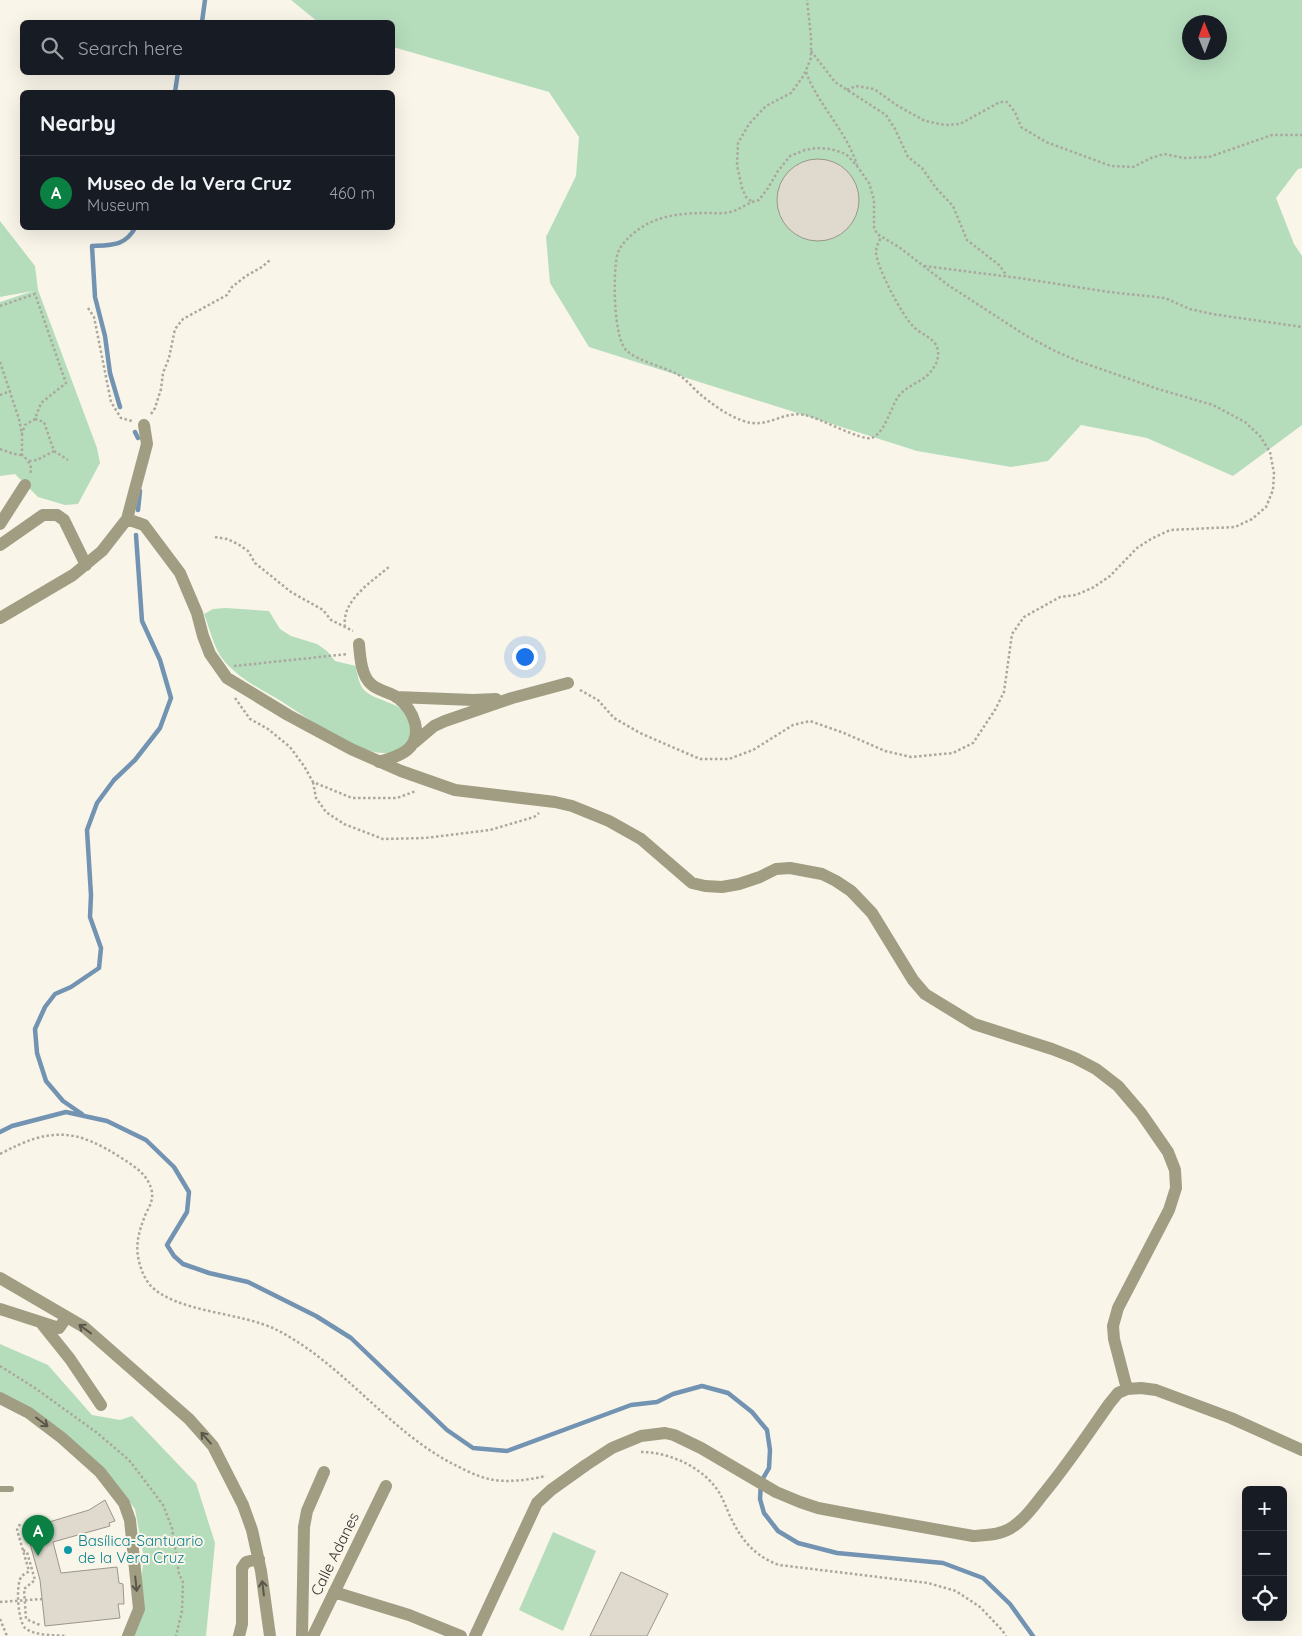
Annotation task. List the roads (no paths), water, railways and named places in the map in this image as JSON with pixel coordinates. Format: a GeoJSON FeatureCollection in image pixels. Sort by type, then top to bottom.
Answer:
{"type":"FeatureCollection","features":[{"type":"Feature","properties":{"kind":"street"},"geometry":{"type":"LineString","coordinates":[[0,618],[73,575],[86,565],[102,552],[127,520],[147,444],[144,425]]}},
{"type":"Feature","properties":{"kind":"street"},"geometry":{"type":"LineString","coordinates":[[0,524],[25,484]]}},
{"type":"Feature","properties":{"kind":"street"},"geometry":{"type":"LineString","coordinates":[[0,545],[43,516],[57,515],[64,520],[86,565]]}},
{"type":"Feature","properties":{"kind":"street"},"geometry":{"type":"LineString","coordinates":[[127,520],[144,525],[180,573],[198,613],[203,636],[210,654],[224,673],[318,732],[366,757],[455,790],[555,802],[572,806],[610,821],[641,839],[692,883],[722,887],[739,884],[776,869],[790,868],[822,874],[850,891],[872,913],[913,980],[925,994],[974,1024],[1075,1058],[1096,1069],[1118,1086],[1141,1113],[1168,1152],[1175,1170],[1176,1188],[1169,1210],[1118,1308],[1113,1326],[1114,1339],[1127,1389]]}},
{"type":"Feature","properties":{"kind":"street"},"geometry":{"type":"LineString","coordinates":[[360,647],[363,668],[370,684],[396,697],[408,706],[412,713],[417,733],[414,743]]}},
{"type":"Feature","properties":{"kind":"street"},"geometry":{"type":"LineString","coordinates":[[379,762],[393,758],[406,751],[434,726],[512,698],[568,683]]}},
{"type":"Feature","properties":{"kind":"street"},"geometry":{"type":"LineString","coordinates":[[396,697],[488,700],[512,698]]}},
{"type":"Feature","properties":{"kind":"street"},"geometry":{"type":"LineString","coordinates":[[0,1278],[84,1327],[189,1419],[213,1446],[243,1505],[252,1530],[259,1559],[270,1636]]}},
{"type":"Feature","properties":{"kind":"street"},"geometry":{"type":"LineString","coordinates":[[0,1309],[59,1328],[66,1318]]}},
{"type":"Feature","properties":{"kind":"street"},"geometry":{"type":"LineString","coordinates":[[42,1324],[70,1359],[101,1405]]}},
{"type":"Feature","properties":{"kind":"street"},"geometry":{"type":"LineString","coordinates":[[475,1636],[537,1502],[550,1490],[600,1455],[632,1439],[652,1434],[665,1433],[674,1435],[701,1448],[776,1492],[818,1508],[973,1536],[1002,1533],[1013,1527],[1027,1515],[1059,1475],[1109,1404],[1118,1393],[1127,1389],[1156,1390],[1174,1396],[1231,1418],[1302,1450]]}},
{"type":"Feature","properties":{"kind":"street"},"geometry":{"type":"LineString","coordinates":[[0,1398],[29,1413],[62,1438],[100,1472],[124,1503],[130,1520],[139,1608],[128,1636]]}},
{"type":"Feature","properties":{"kind":"street"},"geometry":{"type":"LineString","coordinates":[[302,1636],[304,1528],[307,1510],[324,1472]]}},
{"type":"Feature","properties":{"kind":"street","name":"Calle Adanes"},"geometry":{"type":"LineString","coordinates":[[313,1636],[386,1486]]}},
{"type":"Feature","properties":{"kind":"street"},"geometry":{"type":"LineString","coordinates":[[239,1636],[242,1624],[242,1568],[246,1562],[259,1559]]}},
{"type":"Feature","properties":{"kind":"street"},"geometry":{"type":"LineString","coordinates":[[334,1592],[409,1615],[461,1636]]}},
{"type":"Feature","properties":{"kind":"lane"},"geometry":{"type":"LineString","coordinates":[[0,1489],[11,1489]]}},
{"type":"Feature","properties":{"kind":"waterway"},"geometry":{"type":"LineString","coordinates":[[202,20],[205,0]]}},
{"type":"Feature","properties":{"kind":"waterway"},"geometry":{"type":"LineString","coordinates":[[175,90],[178,75]]}},
{"type":"Feature","properties":{"kind":"waterway"},"geometry":{"type":"LineString","coordinates":[[120,407],[110,373],[105,336],[95,297],[92,246],[112,245],[127,238],[134,230]]}},
{"type":"Feature","properties":{"kind":"waterway"},"geometry":{"type":"LineString","coordinates":[[135,432],[138,438]]}},
{"type":"Feature","properties":{"kind":"waterway"},"geometry":{"type":"LineString","coordinates":[[138,510],[140,491]]}},
{"type":"Feature","properties":{"kind":"waterway"},"geometry":{"type":"LineString","coordinates":[[82,1114],[63,1101],[46,1081],[37,1053],[35,1029],[45,1007],[55,994],[71,987],[99,968],[101,948],[90,917],[91,895],[87,830],[97,803],[114,780],[135,760],[160,728],[171,698],[160,660],[142,621],[136,535]]}},
{"type":"Feature","properties":{"kind":"waterway"},"geometry":{"type":"LineString","coordinates":[[0,1132],[12,1126],[66,1112],[107,1121],[146,1140],[174,1167],[189,1192],[187,1212],[167,1245],[174,1256],[183,1264],[209,1273],[248,1282],[316,1316],[351,1338],[447,1430],[473,1448],[507,1451],[631,1405],[657,1402],[673,1394],[702,1386],[728,1393],[752,1412],[767,1430],[770,1450],[769,1468],[761,1482],[760,1499],[764,1513],[778,1531],[798,1543],[837,1553],[943,1563],[983,1578],[1010,1604],[1033,1636]]}},
{"type":"Feature","properties":{"kind":"place","name":"Basílica-Santuario de la Vera Cruz"},"geometry":{"type":"Point","coordinates":[68,1550]}},
{"type":"Feature","properties":{"kind":"place","name":"Museo de la Vera Cruz"},"geometry":{"type":"Point","coordinates":[38,1556]}}]}
